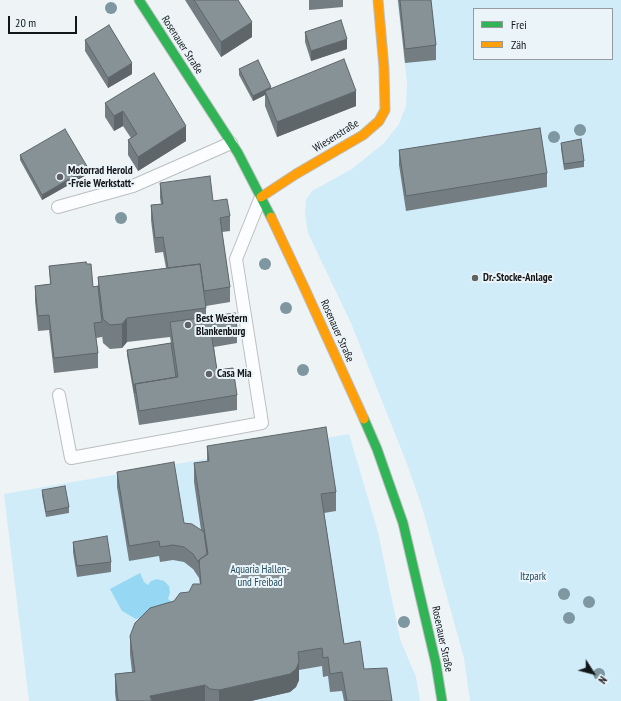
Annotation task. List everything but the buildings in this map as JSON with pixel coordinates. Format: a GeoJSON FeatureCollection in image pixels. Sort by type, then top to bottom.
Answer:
{"type":"FeatureCollection","features":[{"type":"Feature","properties":{"kind":"street","name":"Rosenauer Straße"},"geometry":{"type":"LineString","coordinates":[[139,0],[231,143],[261,197],[304,287],[377,449],[403,523],[436,664],[442,701]]}},
{"type":"Feature","properties":{"kind":"street","name":"Wiesenstraße"},"geometry":{"type":"LineString","coordinates":[[261,197],[296,174],[363,135],[379,121],[385,110],[384,68],[378,0]]}},
{"type":"Feature","properties":{"kind":"lane"},"geometry":{"type":"LineString","coordinates":[[58,207],[133,186],[231,143]]}},
{"type":"Feature","properties":{"kind":"lane"},"geometry":{"type":"LineString","coordinates":[[59,395],[70,458],[262,423],[236,259],[261,197]]}},
{"type":"Feature","properties":{"kind":"green space","name":"Dr.-Stocke-Anlage"},"geometry":{"type":"Polygon","coordinates":[[[397,0],[621,0],[621,701],[470,701],[464,658],[422,507],[407,464],[351,323],[308,233],[305,213],[306,200],[312,191],[352,169],[384,143],[399,124],[406,106],[407,82],[397,0]]]}},
{"type":"Feature","properties":{"kind":"green space","name":"Aquaria Hallen- und Freibad"},"geometry":{"type":"Polygon","coordinates":[[[349,434],[378,532],[400,639],[416,677],[420,701],[29,701],[4,494],[349,434]]]}},
{"type":"Feature","properties":{"kind":"water"},"geometry":{"type":"Polygon","coordinates":[[[140,573],[144,582],[148,585],[151,581],[157,579],[164,581],[169,586],[170,592],[168,599],[173,603],[153,615],[136,619],[122,611],[110,589],[140,573]]]}},
{"type":"Feature","properties":{"kind":"traffic: fast"},"geometry":{"type":"LineString","coordinates":[[139,0],[238,153],[271,217]]}},
{"type":"Feature","properties":{"kind":"traffic: fast"},"geometry":{"type":"LineString","coordinates":[[364,419],[377,449],[403,523],[436,664],[442,701]]}},
{"type":"Feature","properties":{"kind":"traffic: slow"},"geometry":{"type":"LineString","coordinates":[[261,197],[296,174],[363,135],[379,121],[385,110],[384,68],[378,0]]}},
{"type":"Feature","properties":{"kind":"traffic: slow"},"geometry":{"type":"LineString","coordinates":[[271,217],[364,419]]}},
{"type":"Feature","properties":{"kind":"place","name":"Motorrad Herold -Freie Werkstatt-"},"geometry":{"type":"Point","coordinates":[60,177]}},
{"type":"Feature","properties":{"kind":"place","name":"Dr.-Stocke-Anlage"},"geometry":{"type":"Point","coordinates":[475,278]}},
{"type":"Feature","properties":{"kind":"place","name":"Best Western Blankenburg"},"geometry":{"type":"Point","coordinates":[188,325]}},
{"type":"Feature","properties":{"kind":"place","name":"Casa Mia"},"geometry":{"type":"Point","coordinates":[209,374]}},
{"type":"Feature","properties":{"kind":"park label","name":"Itzpark"},"geometry":{"type":"Point","coordinates":[533,577]}}]}
